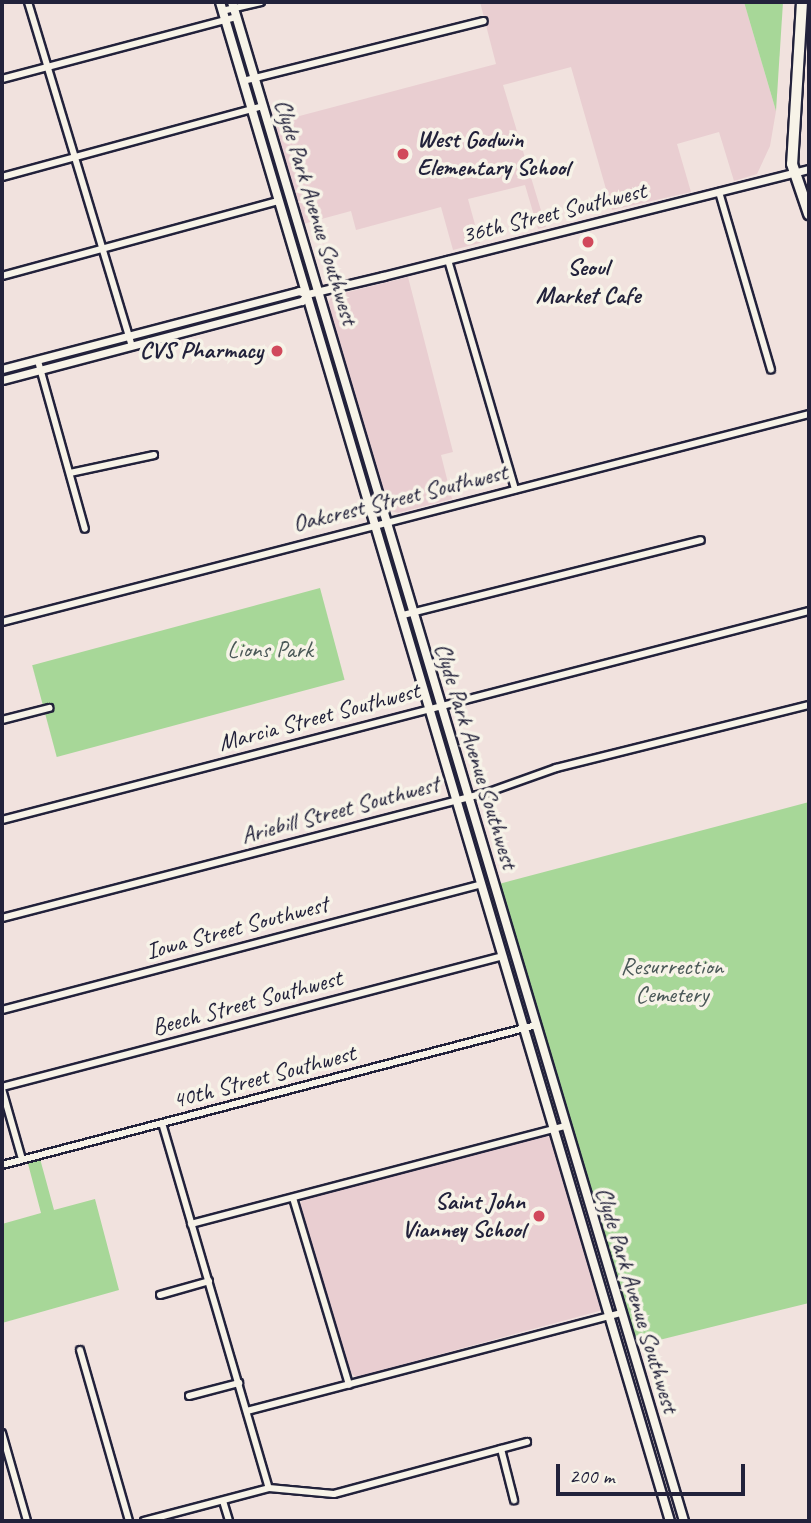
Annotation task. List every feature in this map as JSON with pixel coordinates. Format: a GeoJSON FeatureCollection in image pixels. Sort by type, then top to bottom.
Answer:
{"type":"FeatureCollection","features":[{"type":"Feature","properties":{"kind":"highway"},"geometry":{"type":"LineString","coordinates":[[802,2],[793,173],[809,214]]}},
{"type":"Feature","properties":{"kind":"main road","name":"Clyde Park Avenue Southwest"},"geometry":{"type":"LineString","coordinates":[[234,9],[684,1521]]}},
{"type":"Feature","properties":{"kind":"main road","name":"Clyde Park Avenue Southwest"},"geometry":{"type":"LineString","coordinates":[[222,11],[670,1521]]}},
{"type":"Feature","properties":{"kind":"street"},"geometry":{"type":"LineString","coordinates":[[28,2],[129,340]]}},
{"type":"Feature","properties":{"kind":"street"},"geometry":{"type":"LineString","coordinates":[[2,79],[48,67],[222,11],[261,2]]}},
{"type":"Feature","properties":{"kind":"street"},"geometry":{"type":"LineString","coordinates":[[243,81],[484,21]]}},
{"type":"Feature","properties":{"kind":"street"},"geometry":{"type":"LineString","coordinates":[[2,177],[264,106]]}},
{"type":"Feature","properties":{"kind":"street","name":"36th Street Southwest"},"geometry":{"type":"LineString","coordinates":[[2,380],[299,291],[307,294],[320,291],[809,169]]}},
{"type":"Feature","properties":{"kind":"street"},"geometry":{"type":"LineString","coordinates":[[719,192],[771,370]]}},
{"type":"Feature","properties":{"kind":"street"},"geometry":{"type":"LineString","coordinates":[[2,276],[279,201]]}},
{"type":"Feature","properties":{"kind":"street"},"geometry":{"type":"LineString","coordinates":[[448,260],[515,489]]}},
{"type":"Feature","properties":{"kind":"street","name":"36th Street Southwest"},"geometry":{"type":"LineString","coordinates":[[2,369],[129,340]]}},
{"type":"Feature","properties":{"kind":"street"},"geometry":{"type":"LineString","coordinates":[[38,360],[85,529]]}},
{"type":"Feature","properties":{"kind":"street","name":"Oakcrest Street Southwest"},"geometry":{"type":"LineString","coordinates":[[2,622],[809,414]]}},
{"type":"Feature","properties":{"kind":"street"},"geometry":{"type":"LineString","coordinates":[[70,473],[153,455]]}},
{"type":"Feature","properties":{"kind":"street"},"geometry":{"type":"LineString","coordinates":[[403,615],[701,540]]}},
{"type":"Feature","properties":{"kind":"street","name":"Marcia Street Southwest"},"geometry":{"type":"LineString","coordinates":[[2,820],[809,611]]}},
{"type":"Feature","properties":{"kind":"street","name":"Ariebill Street Southwest"},"geometry":{"type":"LineString","coordinates":[[2,918],[457,800],[556,768],[809,705]]}},
{"type":"Feature","properties":{"kind":"street"},"geometry":{"type":"LineString","coordinates":[[2,720],[49,708]]}},
{"type":"Feature","properties":{"kind":"street","name":"Iowa Street Southwest"},"geometry":{"type":"LineString","coordinates":[[2,1010],[481,884]]}},
{"type":"Feature","properties":{"kind":"street","name":"Beech Street Southwest"},"geometry":{"type":"LineString","coordinates":[[2,1088],[503,956]]}},
{"type":"Feature","properties":{"kind":"street","name":"40th Street Southwest"},"geometry":{"type":"LineString","coordinates":[[2,1165],[536,1025]]}},
{"type":"Feature","properties":{"kind":"street"},"geometry":{"type":"LineString","coordinates":[[2,1088],[22,1159]]}},
{"type":"Feature","properties":{"kind":"street"},"geometry":{"type":"LineString","coordinates":[[162,1123],[268,1488]]}},
{"type":"Feature","properties":{"kind":"street"},"geometry":{"type":"LineString","coordinates":[[191,1224],[565,1126]]}},
{"type":"Feature","properties":{"kind":"street"},"geometry":{"type":"LineString","coordinates":[[293,1198],[349,1385]]}},
{"type":"Feature","properties":{"kind":"street"},"geometry":{"type":"LineString","coordinates":[[160,1295],[209,1281]]}},
{"type":"Feature","properties":{"kind":"street"},"geometry":{"type":"LineString","coordinates":[[247,1411],[621,1313]]}},
{"type":"Feature","properties":{"kind":"street"},"geometry":{"type":"LineString","coordinates":[[80,1350],[129,1521]]}},
{"type":"Feature","properties":{"kind":"street"},"geometry":{"type":"LineString","coordinates":[[189,1396],[239,1383]]}},
{"type":"Feature","properties":{"kind":"street"},"geometry":{"type":"LineString","coordinates":[[2,1433],[27,1521]]}},
{"type":"Feature","properties":{"kind":"street"},"geometry":{"type":"LineString","coordinates":[[144,1521],[268,1488],[334,1494],[527,1442]]}},
{"type":"Feature","properties":{"kind":"street"},"geometry":{"type":"LineString","coordinates":[[501,1449],[514,1500]]}},
{"type":"Feature","properties":{"kind":"street"},"geometry":{"type":"LineString","coordinates":[[223,1500],[229,1521]]}},
{"type":"Feature","properties":{"kind":"shaded area"},"geometry":{"type":"Polygon","coordinates":[[[480,2],[744,2],[776,111],[770,146],[757,174],[734,181],[719,132],[677,144],[691,192],[612,210],[571,67],[503,85],[546,227],[538,229],[525,185],[468,199],[480,243],[453,250],[441,207],[356,230],[351,211],[303,224],[273,123],[496,64],[480,2]]]}},
{"type":"Feature","properties":{"kind":"shaded area"},"geometry":{"type":"Polygon","coordinates":[[[408,277],[453,452],[441,455],[452,499],[398,513],[387,510],[327,305],[332,296],[408,277]]]}},
{"type":"Feature","properties":{"kind":"shaded area"},"geometry":{"type":"Polygon","coordinates":[[[544,1135],[552,1138],[603,1310],[356,1377],[348,1371],[300,1205],[303,1199],[544,1135]]]}},
{"type":"Feature","properties":{"kind":"green space"},"geometry":{"type":"Polygon","coordinates":[[[744,2],[783,2],[776,111],[744,2]]]}},
{"type":"Feature","properties":{"kind":"green space","name":"Lions Park"},"geometry":{"type":"Polygon","coordinates":[[[320,588],[345,680],[57,757],[32,665],[320,588]]]}},
{"type":"Feature","properties":{"kind":"green space","name":"Resurrection Cemetery"},"geometry":{"type":"Polygon","coordinates":[[[809,802],[809,1303],[635,1346],[499,884],[809,802]]]}},
{"type":"Feature","properties":{"kind":"green space"},"geometry":{"type":"Polygon","coordinates":[[[39,1155],[54,1210],[95,1199],[119,1290],[2,1323],[2,1224],[41,1213],[27,1160],[39,1155]]]}},
{"type":"Feature","properties":{"kind":"place","name":"West Godwin Elementary School"},"geometry":{"type":"Point","coordinates":[403,154]}},
{"type":"Feature","properties":{"kind":"place","name":"Seoul Market Cafe"},"geometry":{"type":"Point","coordinates":[588,242]}},
{"type":"Feature","properties":{"kind":"place","name":"CVS Pharmacy"},"geometry":{"type":"Point","coordinates":[277,351]}},
{"type":"Feature","properties":{"kind":"place","name":"Saint John Vianney School"},"geometry":{"type":"Point","coordinates":[539,1216]}}]}
